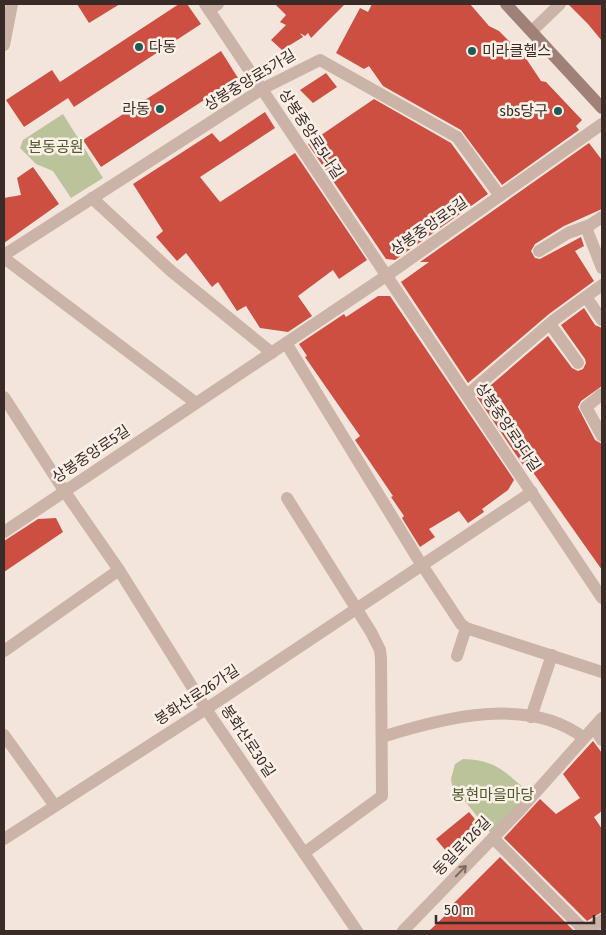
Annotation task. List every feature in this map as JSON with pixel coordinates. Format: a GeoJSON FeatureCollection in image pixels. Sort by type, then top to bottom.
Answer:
{"type":"FeatureCollection","features":[{"type":"Feature","properties":{"kind":"main road"},"geometry":{"type":"LineString","coordinates":[[506,4],[602,108]]}},
{"type":"Feature","properties":{"kind":"street"},"geometry":{"type":"LineString","coordinates":[[4,45],[12,4]]}},
{"type":"Feature","properties":{"kind":"street"},"geometry":{"type":"LineString","coordinates":[[532,31],[560,4]]}},
{"type":"Feature","properties":{"kind":"street","name":"상봉중앙로5나길"},"geometry":{"type":"LineString","coordinates":[[211,6],[262,89],[386,276]]}},
{"type":"Feature","properties":{"kind":"street","name":"상봉중앙로5가길"},"geometry":{"type":"LineString","coordinates":[[4,257],[262,89],[314,61],[324,61],[457,137],[500,196]]}},
{"type":"Feature","properties":{"kind":"street","name":"상봉중앙로5길"},"geometry":{"type":"LineString","coordinates":[[4,532],[386,276],[602,124]]}},
{"type":"Feature","properties":{"kind":"street"},"geometry":{"type":"LineString","coordinates":[[92,198],[171,271],[272,352]]}},
{"type":"Feature","properties":{"kind":"street"},"geometry":{"type":"LineString","coordinates":[[539,251],[568,233],[590,225],[602,217]]}},
{"type":"Feature","properties":{"kind":"street"},"geometry":{"type":"LineString","coordinates":[[590,225],[588,232],[602,268]]}},
{"type":"Feature","properties":{"kind":"street"},"geometry":{"type":"LineString","coordinates":[[4,257],[196,404]]}},
{"type":"Feature","properties":{"kind":"street","name":"상봉중앙로5다길"},"geometry":{"type":"LineString","coordinates":[[386,276],[602,598]]}},
{"type":"Feature","properties":{"kind":"street"},"geometry":{"type":"LineString","coordinates":[[467,395],[550,324],[602,285]]}},
{"type":"Feature","properties":{"kind":"street"},"geometry":{"type":"LineString","coordinates":[[586,297],[602,320]]}},
{"type":"Feature","properties":{"kind":"street"},"geometry":{"type":"LineString","coordinates":[[550,324],[578,363]]}},
{"type":"Feature","properties":{"kind":"street"},"geometry":{"type":"LineString","coordinates":[[286,344],[422,565],[461,624],[466,628],[602,672]]}},
{"type":"Feature","properties":{"kind":"street"},"geometry":{"type":"LineString","coordinates":[[602,394],[586,407],[602,436]]}},
{"type":"Feature","properties":{"kind":"street","name":"봉화산로30길"},"geometry":{"type":"LineString","coordinates":[[4,397],[65,492],[120,570],[206,708],[357,931]]}},
{"type":"Feature","properties":{"kind":"street","name":"봉화산로26가길"},"geometry":{"type":"LineString","coordinates":[[4,839],[532,492]]}},
{"type":"Feature","properties":{"kind":"street"},"geometry":{"type":"LineString","coordinates":[[287,498],[380,650],[382,736],[382,789],[380,799],[304,853]]}},
{"type":"Feature","properties":{"kind":"street"},"geometry":{"type":"LineString","coordinates":[[4,651],[120,570]]}},
{"type":"Feature","properties":{"kind":"street"},"geometry":{"type":"LineString","coordinates":[[458,656],[466,628]]}},
{"type":"Feature","properties":{"kind":"street"},"geometry":{"type":"LineString","coordinates":[[531,717],[552,655]]}},
{"type":"Feature","properties":{"kind":"street"},"geometry":{"type":"LineString","coordinates":[[382,736],[426,723],[472,715],[508,714],[564,725],[584,738]]}},
{"type":"Feature","properties":{"kind":"street"},"geometry":{"type":"LineString","coordinates":[[598,722],[602,740]]}},
{"type":"Feature","properties":{"kind":"street","name":"동일로126길"},"geometry":{"type":"LineString","coordinates":[[403,931],[493,838],[598,722]]}},
{"type":"Feature","properties":{"kind":"street"},"geometry":{"type":"LineString","coordinates":[[4,735],[55,806]]}},
{"type":"Feature","properties":{"kind":"street"},"geometry":{"type":"LineString","coordinates":[[493,838],[584,930],[588,930],[602,920]]}},
{"type":"Feature","properties":{"kind":"green space","name":"본동공원"},"geometry":{"type":"Polygon","coordinates":[[[63,114],[103,178],[71,198],[53,171],[36,164],[20,148],[23,140],[63,114]]]}},
{"type":"Feature","properties":{"kind":"green space","name":"봉현마을마당"},"geometry":{"type":"Polygon","coordinates":[[[463,759],[493,765],[531,794],[492,835],[452,785],[451,779],[455,764],[463,759]]]}},
{"type":"Feature","properties":{"kind":"building"},"geometry":{"type":"Polygon","coordinates":[[[77,4],[120,4],[89,23],[77,4]]]}},
{"type":"Feature","properties":{"kind":"building","name":"다동"},"geometry":{"type":"Polygon","coordinates":[[[179,4],[187,4],[201,24],[74,107],[68,98],[24,127],[6,100],[52,70],[60,82],[179,4]]]}},
{"type":"Feature","properties":{"kind":"building"},"geometry":{"type":"Polygon","coordinates":[[[275,4],[345,4],[311,38],[308,33],[305,36],[300,33],[303,37],[282,50],[271,40],[286,25],[280,22],[286,15],[275,4]]]}},
{"type":"Feature","properties":{"kind":"building"},"geometry":{"type":"Polygon","coordinates":[[[372,4],[470,4],[489,26],[499,31],[525,57],[541,81],[546,82],[582,120],[576,126],[579,130],[502,185],[461,130],[383,86],[369,66],[364,69],[336,53],[360,8],[368,12],[372,4]]]}},
{"type":"Feature","properties":{"kind":"building"},"geometry":{"type":"Polygon","coordinates":[[[568,4],[602,4],[602,41],[588,24],[568,4]]]}},
{"type":"Feature","properties":{"kind":"building","name":"라동"},"geometry":{"type":"Polygon","coordinates":[[[221,51],[238,78],[101,167],[83,140],[221,51]]]}},
{"type":"Feature","properties":{"kind":"building"},"geometry":{"type":"Polygon","coordinates":[[[326,73],[337,87],[313,103],[300,90],[326,73]]]}},
{"type":"Feature","properties":{"kind":"building"},"geometry":{"type":"Polygon","coordinates":[[[374,99],[451,143],[488,194],[395,260],[386,259],[308,144],[374,99]]]}},
{"type":"Feature","properties":{"kind":"building"},"geometry":{"type":"Polygon","coordinates":[[[265,112],[275,128],[200,177],[220,202],[295,153],[367,260],[339,279],[333,270],[298,296],[312,316],[288,332],[260,328],[246,306],[237,311],[218,282],[212,287],[186,253],[177,261],[156,237],[163,231],[133,184],[212,133],[220,142],[265,112]]]}},
{"type":"Feature","properties":{"kind":"building"},"geometry":{"type":"Polygon","coordinates":[[[589,143],[602,160],[602,209],[564,226],[535,244],[531,251],[535,258],[540,259],[581,237],[584,246],[575,251],[594,281],[549,314],[468,383],[401,282],[429,262],[420,262],[589,143]]]}},
{"type":"Feature","properties":{"kind":"building"},"geometry":{"type":"Polygon","coordinates":[[[33,167],[59,204],[4,243],[4,198],[21,195],[17,178],[33,167]]]}},
{"type":"Feature","properties":{"kind":"building"},"geometry":{"type":"Polygon","coordinates":[[[378,296],[390,296],[514,480],[508,490],[482,509],[484,512],[468,523],[459,511],[429,529],[435,537],[420,547],[402,518],[404,516],[391,497],[393,496],[355,440],[360,436],[305,357],[307,356],[299,344],[344,314],[346,317],[378,296]]]}},
{"type":"Feature","properties":{"kind":"building"},"geometry":{"type":"Polygon","coordinates":[[[584,308],[595,325],[602,328],[602,386],[581,401],[578,407],[595,440],[602,444],[602,570],[525,461],[523,465],[477,397],[548,336],[572,368],[578,371],[583,369],[586,363],[585,359],[561,325],[584,308]]]}},
{"type":"Feature","properties":{"kind":"building"},"geometry":{"type":"Polygon","coordinates":[[[56,518],[63,532],[4,572],[4,541],[38,519],[56,518]]]}},
{"type":"Feature","properties":{"kind":"building"},"geometry":{"type":"Polygon","coordinates":[[[593,741],[602,753],[602,811],[594,817],[602,829],[602,912],[587,921],[504,838],[540,799],[556,814],[580,798],[563,774],[593,741]]]}},
{"type":"Feature","properties":{"kind":"building"},"geometry":{"type":"Polygon","coordinates":[[[469,812],[484,830],[451,857],[436,839],[469,812]]]}},
{"type":"Feature","properties":{"kind":"building"},"geometry":{"type":"Polygon","coordinates":[[[500,857],[574,931],[429,931],[500,857]]]}},
{"type":"Feature","properties":{"kind":"place","name":"다동"},"geometry":{"type":"Point","coordinates":[139,47]}},
{"type":"Feature","properties":{"kind":"place","name":"미라클헬스"},"geometry":{"type":"Point","coordinates":[472,51]}},
{"type":"Feature","properties":{"kind":"place","name":"라동"},"geometry":{"type":"Point","coordinates":[160,109]}},
{"type":"Feature","properties":{"kind":"place","name":"sbs당구"},"geometry":{"type":"Point","coordinates":[558,111]}}]}
